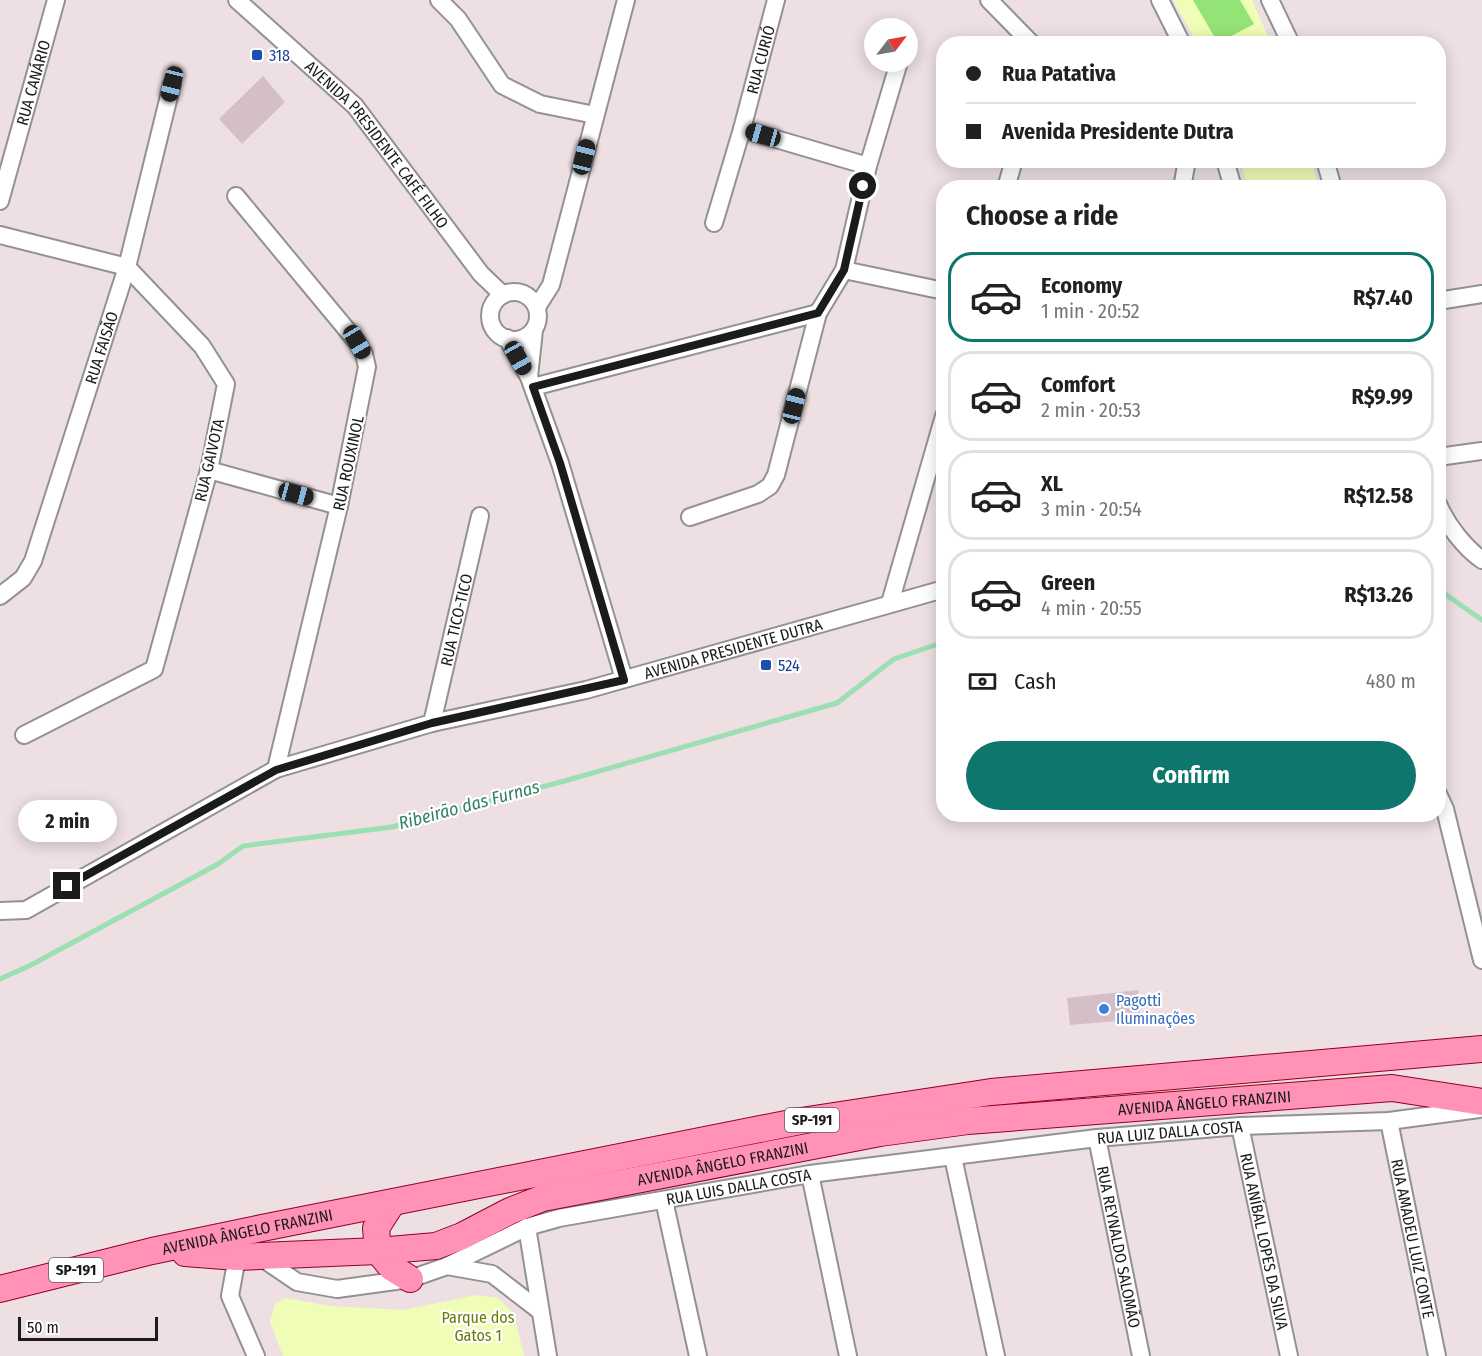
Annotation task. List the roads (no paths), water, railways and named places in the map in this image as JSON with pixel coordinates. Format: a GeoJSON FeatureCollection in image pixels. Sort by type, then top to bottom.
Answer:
{"type":"FeatureCollection","features":[{"type":"Feature","properties":{"kind":"main road","name":"AVENIDA ÂNGELO FRANZINI"},"geometry":{"type":"LineString","coordinates":[[0,1289],[152,1251],[801,1121],[991,1092],[1482,1049]]}},
{"type":"Feature","properties":{"kind":"main road","name":"AVENIDA ÂNGELO FRANZINI"},"geometry":{"type":"LineString","coordinates":[[152,1251],[248,1256],[378,1251],[436,1246],[543,1198],[902,1130],[968,1121],[1392,1088],[1482,1102]]}},
{"type":"Feature","properties":{"kind":"main road"},"geometry":{"type":"LineString","coordinates":[[392,1203],[376,1228],[378,1251],[392,1267],[410,1279]]}},
{"type":"Feature","properties":{"kind":"street","name":"RUA CANÁRIO"},"geometry":{"type":"LineString","coordinates":[[0,201],[56,0]]}},
{"type":"Feature","properties":{"kind":"street","name":"AVENIDA PRESIDENTE CAFÉ FILHO"},"geometry":{"type":"LineString","coordinates":[[237,0],[355,106],[481,274],[510,293]]}},
{"type":"Feature","properties":{"kind":"street"},"geometry":{"type":"LineString","coordinates":[[439,0],[458,19],[502,85],[540,104],[595,115]]}},
{"type":"Feature","properties":{"kind":"street"},"geometry":{"type":"LineString","coordinates":[[537,307],[551,285],[626,0]]}},
{"type":"Feature","properties":{"kind":"street","name":"RUA CURIÓ"},"geometry":{"type":"LineString","coordinates":[[714,223],[776,0]]}},
{"type":"Feature","properties":{"kind":"street"},"geometry":{"type":"LineString","coordinates":[[989,0],[1024,36]]}},
{"type":"Feature","properties":{"kind":"street"},"geometry":{"type":"LineString","coordinates":[[1160,0],[1178,36]]}},
{"type":"Feature","properties":{"kind":"street"},"geometry":{"type":"LineString","coordinates":[[1270,0],[1287,36]]}},
{"type":"Feature","properties":{"kind":"street"},"geometry":{"type":"LineString","coordinates":[[690,517],[758,494],[770,486],[776,475],[818,313],[844,270],[868,166],[896,72]]}},
{"type":"Feature","properties":{"kind":"street","name":"RUA FAISÃO"},"geometry":{"type":"LineString","coordinates":[[0,596],[23,578],[33,561],[127,267],[172,84]]}},
{"type":"Feature","properties":{"kind":"street"},"geometry":{"type":"LineString","coordinates":[[742,129],[868,166]]}},
{"type":"Feature","properties":{"kind":"street","name":"RUA ROUXINOL"},"geometry":{"type":"LineString","coordinates":[[236,196],[357,342],[364,354],[367,367],[339,506],[276,770]]}},
{"type":"Feature","properties":{"kind":"street"},"geometry":{"type":"LineString","coordinates":[[0,235],[127,267]]}},
{"type":"Feature","properties":{"kind":"street","name":"RUA GAIVOTA"},"geometry":{"type":"LineString","coordinates":[[24,735],[154,669],[209,470],[226,384],[202,346],[127,267]]}},
{"type":"Feature","properties":{"kind":"street"},"geometry":{"type":"LineString","coordinates":[[844,270],[936,289]]}},
{"type":"Feature","properties":{"kind":"street","name":"AVENIDA PRESIDENTE CAFÉ FILHO"},"geometry":{"type":"LineString","coordinates":[[481,274],[491,321]]}},
{"type":"Feature","properties":{"kind":"street"},"geometry":{"type":"LineString","coordinates":[[551,285],[510,293],[497,299],[493,306],[491,321],[495,329],[507,338],[531,382],[560,463],[624,680]]}},
{"type":"Feature","properties":{"kind":"street"},"geometry":{"type":"LineString","coordinates":[[510,293],[529,297],[537,307],[531,382]]}},
{"type":"Feature","properties":{"kind":"street"},"geometry":{"type":"LineString","coordinates":[[1446,300],[1482,294]]}},
{"type":"Feature","properties":{"kind":"street"},"geometry":{"type":"LineString","coordinates":[[531,382],[818,313]]}},
{"type":"Feature","properties":{"kind":"street"},"geometry":{"type":"LineString","coordinates":[[507,338],[522,338],[534,330]]}},
{"type":"Feature","properties":{"kind":"street"},"geometry":{"type":"LineString","coordinates":[[890,603],[936,452]]}},
{"type":"Feature","properties":{"kind":"street"},"geometry":{"type":"LineString","coordinates":[[1446,456],[1482,452]]}},
{"type":"Feature","properties":{"kind":"street"},"geometry":{"type":"LineString","coordinates":[[209,470],[339,506]]}},
{"type":"Feature","properties":{"kind":"street","name":"RUA TICO-TICO"},"geometry":{"type":"LineString","coordinates":[[432,723],[480,516]]}},
{"type":"Feature","properties":{"kind":"street"},"geometry":{"type":"LineString","coordinates":[[1446,520],[1472,552],[1482,560]]}},
{"type":"Feature","properties":{"kind":"street","name":"AVENIDA PRESIDENTE DUTRA"},"geometry":{"type":"LineString","coordinates":[[0,911],[26,910],[276,770],[432,723],[624,680],[936,591]]}},
{"type":"Feature","properties":{"kind":"street"},"geometry":{"type":"LineString","coordinates":[[1446,817],[1482,960]]}},
{"type":"Feature","properties":{"kind":"street","name":"RUA LUIZ DALLA COSTA"},"geometry":{"type":"LineString","coordinates":[[953,1157],[1097,1138],[1240,1126],[1389,1120],[1482,1108]]}},
{"type":"Feature","properties":{"kind":"street","name":"RUA AMADEU LUIZ CONTE"},"geometry":{"type":"LineString","coordinates":[[1389,1120],[1437,1356]]}},
{"type":"Feature","properties":{"kind":"street","name":"RUA ANÍBAL LOPES DA SILVA"},"geometry":{"type":"LineString","coordinates":[[1240,1126],[1289,1356]]}},
{"type":"Feature","properties":{"kind":"street","name":"RUA REYNALDO SALOMÃO"},"geometry":{"type":"LineString","coordinates":[[1097,1138],[1141,1356]]}},
{"type":"Feature","properties":{"kind":"street"},"geometry":{"type":"LineString","coordinates":[[953,1157],[996,1356]]}},
{"type":"Feature","properties":{"kind":"street","name":"RUA LUIS DALLA COSTA"},"geometry":{"type":"LineString","coordinates":[[248,1256],[297,1282],[337,1289],[410,1279],[447,1266],[527,1227],[559,1218],[810,1174],[953,1157]]}},
{"type":"Feature","properties":{"kind":"street"},"geometry":{"type":"LineString","coordinates":[[810,1174],[848,1356]]}},
{"type":"Feature","properties":{"kind":"street"},"geometry":{"type":"LineString","coordinates":[[664,1200],[698,1356]]}},
{"type":"Feature","properties":{"kind":"street"},"geometry":{"type":"LineString","coordinates":[[527,1227],[548,1356]]}},
{"type":"Feature","properties":{"kind":"street"},"geometry":{"type":"LineString","coordinates":[[255,1230],[248,1256],[230,1296],[256,1356]]}},
{"type":"Feature","properties":{"kind":"street"},"geometry":{"type":"LineString","coordinates":[[447,1266],[492,1274],[540,1311]]}},
{"type":"Feature","properties":{"kind":"waterway","name":"Ribeirão das Furnas"},"geometry":{"type":"LineString","coordinates":[[1446,595],[1482,620]]}},
{"type":"Feature","properties":{"kind":"waterway","name":"Ribeirão das Furnas"},"geometry":{"type":"LineString","coordinates":[[0,979],[31,965],[218,864],[243,846],[392,827],[568,780],[837,703],[894,659],[936,645]]}},
{"type":"Feature","properties":{"kind":"place","name":"318"},"geometry":{"type":"Point","coordinates":[257,55]}},
{"type":"Feature","properties":{"kind":"place","name":"524"},"geometry":{"type":"Point","coordinates":[766,665]}},
{"type":"Feature","properties":{"kind":"place","name":"Pagotti Iluminações"},"geometry":{"type":"Point","coordinates":[1104,1009]}},
{"type":"Feature","properties":{"kind":"park label","name":"Parque dos Gatos 1"},"geometry":{"type":"Point","coordinates":[478,1326]}}]}
